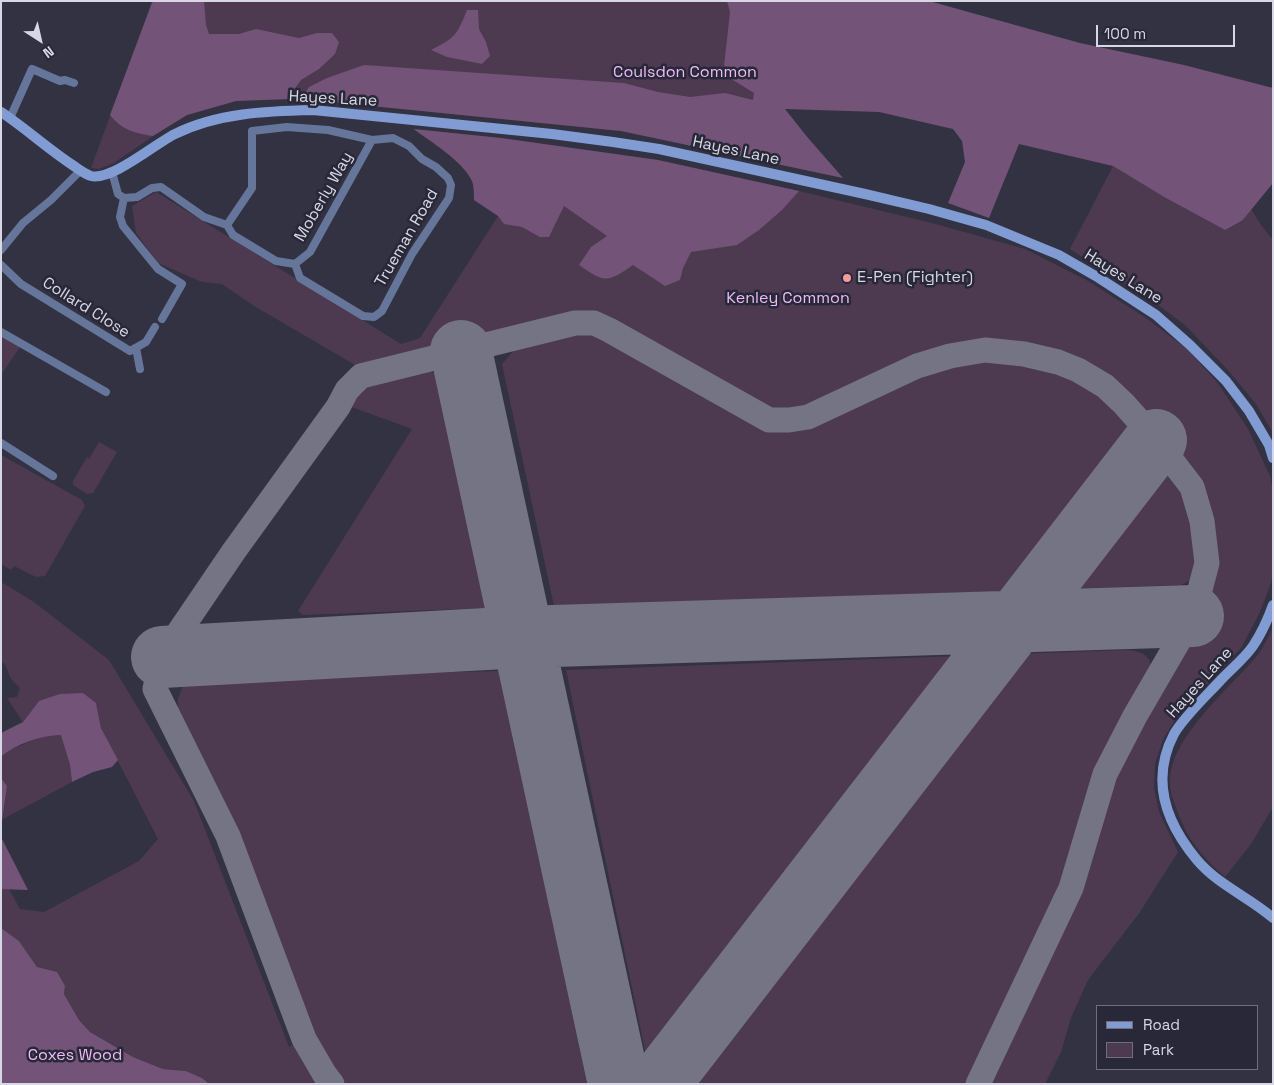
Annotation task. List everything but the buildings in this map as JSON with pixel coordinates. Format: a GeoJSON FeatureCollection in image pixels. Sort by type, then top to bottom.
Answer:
{"type":"FeatureCollection","features":[{"type":"Feature","properties":{"kind":"street"},"geometry":{"type":"LineString","coordinates":[[10,118],[32,69],[60,81],[65,80],[74,83]]}},
{"type":"Feature","properties":{"kind":"street","name":"Hayes Lane"},"geometry":{"type":"LineString","coordinates":[[112,172],[174,134],[192,126],[236,115],[276,111],[325,110],[613,142],[712,160],[928,209],[986,225],[1059,255],[1156,315],[1226,381],[1249,411],[1273,458]]}},
{"type":"Feature","properties":{"kind":"street"},"geometry":{"type":"LineString","coordinates":[[1,112],[48,148],[91,176],[112,172],[118,194],[124,198],[137,197],[152,188],[161,187],[204,218],[227,225],[233,235],[276,261],[295,264]]}},
{"type":"Feature","properties":{"kind":"street"},"geometry":{"type":"LineString","coordinates":[[227,225],[252,188],[252,131],[287,127],[328,130],[372,140]]}},
{"type":"Feature","properties":{"kind":"street","name":"Trueman Road"},"geometry":{"type":"LineString","coordinates":[[295,264],[300,278],[363,316],[374,317],[382,310],[412,254],[449,198],[451,185],[448,178],[442,172],[422,160],[409,146],[393,138],[372,140]]}},
{"type":"Feature","properties":{"kind":"street","name":"Moberly Way"},"geometry":{"type":"LineString","coordinates":[[295,264],[310,252],[372,140]]}},
{"type":"Feature","properties":{"kind":"street"},"geometry":{"type":"LineString","coordinates":[[1,250],[23,223],[52,200],[80,170]]}},
{"type":"Feature","properties":{"kind":"street"},"geometry":{"type":"LineString","coordinates":[[124,198],[120,217],[123,226],[158,269],[182,284],[162,319]]}},
{"type":"Feature","properties":{"kind":"street","name":"Collard Close"},"geometry":{"type":"LineString","coordinates":[[1,265],[21,284],[130,352],[146,342],[154,328]]}},
{"type":"Feature","properties":{"kind":"street"},"geometry":{"type":"LineString","coordinates":[[1,332],[106,392]]}},
{"type":"Feature","properties":{"kind":"street"},"geometry":{"type":"LineString","coordinates":[[136,348],[140,370]]}},
{"type":"Feature","properties":{"kind":"street"},"geometry":{"type":"LineString","coordinates":[[1,443],[53,476]]}},
{"type":"Feature","properties":{"kind":"street","name":"Hayes Lane"},"geometry":{"type":"LineString","coordinates":[[1272,915],[1224,885],[1198,862],[1177,833],[1164,801],[1162,785],[1163,764],[1174,734],[1198,704],[1253,646],[1273,605]]}},
{"type":"Feature","properties":{"kind":"green space","name":"Coulsdon Common"},"geometry":{"type":"Polygon","coordinates":[[[152,1],[750,1],[784,109],[843,178],[621,131],[302,99],[236,101],[187,115],[169,125],[114,163],[99,169],[91,168],[152,1]]]}},
{"type":"Feature","properties":{"kind":"green space"},"geometry":{"type":"Polygon","coordinates":[[[154,1],[204,1],[206,25],[209,34],[239,34],[256,29],[299,38],[317,33],[332,33],[339,42],[335,54],[319,69],[301,80],[287,99],[236,101],[187,115],[153,136],[140,134],[119,124],[110,115],[154,1]]]}},
{"type":"Feature","properties":{"kind":"green space"},"geometry":{"type":"Polygon","coordinates":[[[727,1],[929,1],[1080,43],[1184,65],[1273,88],[1273,183],[1242,221],[1225,230],[1164,197],[1113,166],[1019,144],[989,218],[948,203],[965,162],[962,141],[953,129],[879,112],[785,109],[843,178],[621,131],[302,99],[309,87],[327,78],[364,65],[624,83],[658,92],[690,97],[725,93],[753,100],[754,93],[733,80],[724,66],[730,12],[727,1]]]}},
{"type":"Feature","properties":{"kind":"green space"},"geometry":{"type":"Polygon","coordinates":[[[467,10],[478,10],[479,29],[486,42],[490,56],[482,64],[447,57],[431,50],[454,35],[461,25],[467,10]]]}},
{"type":"Feature","properties":{"kind":"green space","name":"Kenley Common"},"geometry":{"type":"Polygon","coordinates":[[[413,129],[501,138],[658,160],[932,223],[1025,249],[1088,281],[1146,318],[1187,349],[1217,382],[1248,429],[1270,476],[1273,490],[1273,574],[1259,614],[1241,648],[1180,712],[1163,739],[1155,764],[1154,788],[1159,812],[1178,852],[1140,912],[1088,980],[1071,1018],[1061,1052],[1045,1084],[986,1084],[1076,892],[1111,777],[1193,634],[1206,600],[1213,565],[1209,522],[1198,484],[1160,436],[1127,399],[1108,382],[1082,366],[1059,356],[1026,348],[986,345],[948,350],[914,360],[807,410],[788,413],[768,413],[596,318],[574,317],[362,369],[254,306],[222,284],[202,282],[158,263],[136,233],[132,206],[156,192],[401,344],[420,338],[498,216],[474,200],[472,181],[462,166],[446,152],[413,129]]]}},
{"type":"Feature","properties":{"kind":"green space"},"geometry":{"type":"Polygon","coordinates":[[[414,129],[501,138],[658,160],[799,191],[782,210],[759,230],[737,245],[691,252],[683,268],[680,280],[665,286],[633,265],[611,278],[601,278],[579,265],[591,247],[607,236],[564,206],[549,237],[540,237],[522,227],[504,224],[498,216],[474,200],[472,181],[462,166],[414,129]]]}},
{"type":"Feature","properties":{"kind":"green space"},"geometry":{"type":"Polygon","coordinates":[[[1113,166],[1164,197],[1225,230],[1242,222],[1251,209],[1273,240],[1273,433],[1256,404],[1227,369],[1185,325],[1161,307],[1070,249],[1113,166]]]}},
{"type":"Feature","properties":{"kind":"green space"},"geometry":{"type":"Polygon","coordinates":[[[1,332],[22,344],[1,375],[1,332]]]}},
{"type":"Feature","properties":{"kind":"green space"},"geometry":{"type":"Polygon","coordinates":[[[593,332],[763,429],[792,429],[812,425],[917,376],[943,366],[981,358],[1015,360],[1055,368],[1088,384],[1108,401],[1129,422],[1184,490],[1197,535],[1198,570],[1191,580],[1181,585],[554,606],[502,364],[517,347],[593,332]]]}},
{"type":"Feature","properties":{"kind":"green space"},"geometry":{"type":"Polygon","coordinates":[[[417,368],[435,373],[441,383],[488,608],[303,615],[298,611],[412,429],[349,406],[363,383],[417,368]]]}},
{"type":"Feature","properties":{"kind":"green space"},"geometry":{"type":"Polygon","coordinates":[[[99,442],[117,452],[93,493],[87,494],[73,485],[73,481],[87,457],[89,459],[99,442]]]}},
{"type":"Feature","properties":{"kind":"green space"},"geometry":{"type":"Polygon","coordinates":[[[1,455],[82,500],[85,506],[45,576],[36,577],[14,566],[11,570],[1,564],[1,455]]]}},
{"type":"Feature","properties":{"kind":"green space"},"geometry":{"type":"Polygon","coordinates":[[[3,583],[34,602],[109,660],[194,801],[289,1047],[298,1041],[322,1084],[209,1084],[202,1078],[186,1071],[163,1069],[133,1057],[90,1032],[79,1020],[64,994],[65,986],[37,967],[19,941],[1,928],[1,889],[9,889],[20,909],[44,912],[139,861],[158,839],[101,728],[96,703],[39,701],[23,722],[7,698],[17,697],[20,688],[11,679],[5,664],[1,662],[1,585],[3,583]]]}},
{"type":"Feature","properties":{"kind":"green space"},"geometry":{"type":"Polygon","coordinates":[[[1273,627],[1273,807],[1251,844],[1225,877],[1197,848],[1182,823],[1171,791],[1172,767],[1189,732],[1216,699],[1259,654],[1273,627]]]}},
{"type":"Feature","properties":{"kind":"green space"},"geometry":{"type":"Polygon","coordinates":[[[1128,650],[1142,653],[1149,660],[1151,671],[1148,684],[1096,770],[1060,891],[968,1084],[652,1084],[566,670],[1128,650]]]}},
{"type":"Feature","properties":{"kind":"green space"},"geometry":{"type":"Polygon","coordinates":[[[500,671],[587,1084],[340,1084],[323,1059],[309,1031],[218,794],[178,707],[178,699],[182,688],[191,681],[257,677],[500,671]]]}},
{"type":"Feature","properties":{"kind":"green space"},"geometry":{"type":"Polygon","coordinates":[[[83,693],[96,703],[101,728],[118,760],[112,767],[93,772],[72,782],[70,765],[61,735],[30,741],[14,748],[1,757],[1,733],[23,722],[39,701],[60,694],[83,693]]]}},
{"type":"Feature","properties":{"kind":"green space"},"geometry":{"type":"Polygon","coordinates":[[[46,735],[62,735],[70,765],[72,782],[3,819],[7,786],[1,778],[1,757],[7,751],[46,735]]]}},
{"type":"Feature","properties":{"kind":"green space"},"geometry":{"type":"Polygon","coordinates":[[[1,778],[7,786],[1,829],[1,778]]]}},
{"type":"Feature","properties":{"kind":"green space"},"geometry":{"type":"Polygon","coordinates":[[[1,837],[28,890],[1,889],[1,837]]]}},
{"type":"Feature","properties":{"kind":"green space","name":"Coxes Wood"},"geometry":{"type":"Polygon","coordinates":[[[1,928],[19,941],[37,967],[57,972],[65,986],[64,994],[79,1020],[90,1032],[133,1057],[163,1069],[186,1071],[202,1078],[209,1084],[1,1084],[1,928]]]}},
{"type":"Feature","properties":{"kind":"taxiway"},"geometry":{"type":"LineString","coordinates":[[332,1084],[304,1039],[228,836],[155,689],[162,657],[234,551],[338,407],[347,390],[361,376],[575,323],[594,323],[609,330],[769,420],[789,420],[808,417],[917,366],[950,356],[985,350],[1024,354],[1058,362],[1078,370],[1105,386],[1156,440],[1192,487],[1202,521],[1207,563],[1193,616],[1135,716],[1105,774],[1071,888],[978,1084]]}},
{"type":"Feature","properties":{"kind":"runway"},"geometry":{"type":"LineString","coordinates":[[461,351],[619,1084]]}},
{"type":"Feature","properties":{"kind":"runway"},"geometry":{"type":"LineString","coordinates":[[659,1084],[1156,440]]}},
{"type":"Feature","properties":{"kind":"runway"},"geometry":{"type":"LineString","coordinates":[[162,657],[522,637],[1193,616]]}},
{"type":"Feature","properties":{"kind":"place","name":"E-Pen (Fighter)"},"geometry":{"type":"Point","coordinates":[847,278]}}]}
